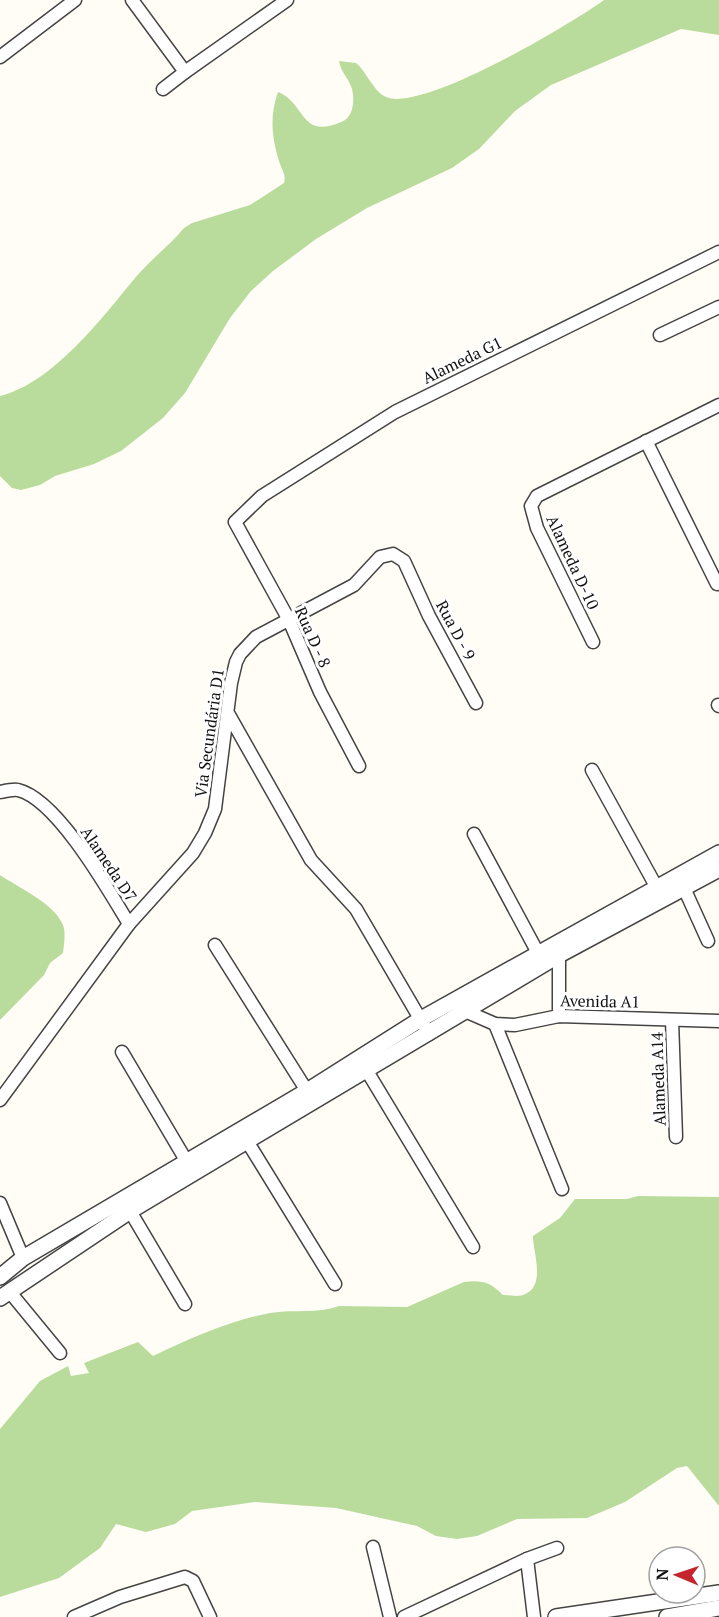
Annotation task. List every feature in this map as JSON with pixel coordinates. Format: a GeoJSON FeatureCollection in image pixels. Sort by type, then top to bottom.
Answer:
{"type":"FeatureCollection","features":[{"type":"Feature","properties":{"kind":"street"},"geometry":{"type":"LineString","coordinates":[[0,57],[75,0]]}},
{"type":"Feature","properties":{"kind":"street"},"geometry":{"type":"LineString","coordinates":[[132,0],[185,72]]}},
{"type":"Feature","properties":{"kind":"street"},"geometry":{"type":"LineString","coordinates":[[163,89],[287,0]]}},
{"type":"Feature","properties":{"kind":"street","name":"Alameda G1"},"geometry":{"type":"LineString","coordinates":[[235,522],[262,496],[395,412],[719,252]]}},
{"type":"Feature","properties":{"kind":"street"},"geometry":{"type":"LineString","coordinates":[[660,335],[719,307]]}},
{"type":"Feature","properties":{"kind":"street"},"geometry":{"type":"LineString","coordinates":[[717,584],[646,441],[719,405]]}},
{"type":"Feature","properties":{"kind":"street","name":"Alameda D-10"},"geometry":{"type":"LineString","coordinates":[[593,642],[537,528],[531,506],[537,496],[646,441]]}},
{"type":"Feature","properties":{"kind":"street","name":"Rua D - 8"},"geometry":{"type":"LineString","coordinates":[[235,522],[289,620],[320,692],[359,766]]}},
{"type":"Feature","properties":{"kind":"street","name":"Via Secundária D1"},"geometry":{"type":"LineString","coordinates":[[0,1100],[129,924],[193,853],[205,833],[215,809],[229,715],[231,683],[240,654],[256,637],[360,580],[380,557],[393,554],[404,561],[409,571]]}},
{"type":"Feature","properties":{"kind":"street","name":"Rua D - 9"},"geometry":{"type":"LineString","coordinates":[[409,571],[429,616],[476,703]]}},
{"type":"Feature","properties":{"kind":"street"},"geometry":{"type":"LineString","coordinates":[[229,715],[311,860],[356,909],[429,1034]]}},
{"type":"Feature","properties":{"kind":"street"},"geometry":{"type":"LineString","coordinates":[[592,770],[657,888]]}},
{"type":"Feature","properties":{"kind":"street","name":"Alameda D7"},"geometry":{"type":"LineString","coordinates":[[0,792],[19,790],[46,808],[84,851],[129,924]]}},
{"type":"Feature","properties":{"kind":"street"},"geometry":{"type":"LineString","coordinates":[[474,834],[538,953]]}},
{"type":"Feature","properties":{"kind":"street"},"geometry":{"type":"LineString","coordinates":[[0,1277],[23,1258],[307,1091],[421,1019],[719,853]]}},
{"type":"Feature","properties":{"kind":"street"},"geometry":{"type":"LineString","coordinates":[[60,1353],[4,1294],[130,1210],[247,1141],[370,1075],[429,1034],[559,955],[719,869]]}},
{"type":"Feature","properties":{"kind":"street"},"geometry":{"type":"LineString","coordinates":[[684,888],[708,941]]}},
{"type":"Feature","properties":{"kind":"street"},"geometry":{"type":"LineString","coordinates":[[215,945],[307,1091]]}},
{"type":"Feature","properties":{"kind":"street"},"geometry":{"type":"LineString","coordinates":[[559,955],[559,1016]]}},
{"type":"Feature","properties":{"kind":"street","name":"Avenida A1"},"geometry":{"type":"LineString","coordinates":[[451,1003],[495,1024],[515,1025],[559,1016],[719,1021]]}},
{"type":"Feature","properties":{"kind":"street","name":"Alameda A14"},"geometry":{"type":"LineString","coordinates":[[672,1020],[676,1137]]}},
{"type":"Feature","properties":{"kind":"street"},"geometry":{"type":"LineString","coordinates":[[495,1024],[562,1189]]}},
{"type":"Feature","properties":{"kind":"street"},"geometry":{"type":"LineString","coordinates":[[122,1052],[187,1162]]}},
{"type":"Feature","properties":{"kind":"street"},"geometry":{"type":"LineString","coordinates":[[370,1075],[473,1247]]}},
{"type":"Feature","properties":{"kind":"street"},"geometry":{"type":"LineString","coordinates":[[247,1141],[335,1284]]}},
{"type":"Feature","properties":{"kind":"street"},"geometry":{"type":"LineString","coordinates":[[0,1203],[23,1258]]}},
{"type":"Feature","properties":{"kind":"street"},"geometry":{"type":"LineString","coordinates":[[130,1210],[185,1304]]}},
{"type":"Feature","properties":{"kind":"street"},"geometry":{"type":"LineString","coordinates":[[373,1547],[390,1617]]}},
{"type":"Feature","properties":{"kind":"street"},"geometry":{"type":"LineString","coordinates":[[404,1617],[527,1559],[557,1548]]}},
{"type":"Feature","properties":{"kind":"street"},"geometry":{"type":"LineString","coordinates":[[527,1559],[534,1617]]}},
{"type":"Feature","properties":{"kind":"street"},"geometry":{"type":"LineString","coordinates":[[74,1617],[120,1597],[185,1577],[194,1581],[208,1612]]}},
{"type":"Feature","properties":{"kind":"street"},"geometry":{"type":"LineString","coordinates":[[556,1617],[719,1593]]}},
{"type":"Feature","properties":{"kind":"street"},"geometry":{"type":"LineString","coordinates":[[667,1617],[719,1608]]}},
{"type":"Feature","properties":{"kind":"green space"},"geometry":{"type":"Polygon","coordinates":[[[604,0],[719,0],[719,35],[681,29],[551,85],[515,111],[479,149],[452,168],[367,208],[316,239],[273,271],[251,291],[230,318],[185,393],[163,418],[121,451],[94,464],[21,490],[12,488],[0,476],[0,396],[20,389],[39,378],[75,347],[141,271],[184,228],[192,223],[250,205],[284,183],[273,137],[273,110],[278,92],[287,97],[310,123],[328,126],[345,120],[353,107],[352,89],[339,61],[356,63],[377,90],[386,97],[404,98],[431,92],[496,64],[561,28],[604,0]]]}},
{"type":"Feature","properties":{"kind":"green space"},"geometry":{"type":"Polygon","coordinates":[[[0,875],[52,910],[63,925],[65,935],[63,953],[50,963],[44,975],[0,1020],[0,875]]]}},
{"type":"Feature","properties":{"kind":"green space"},"geometry":{"type":"Polygon","coordinates":[[[638,1196],[719,1197],[719,1506],[687,1466],[677,1468],[625,1502],[587,1518],[517,1519],[477,1536],[457,1539],[436,1536],[417,1526],[336,1508],[255,1502],[192,1511],[175,1524],[146,1532],[116,1524],[100,1548],[59,1578],[0,1597],[0,1429],[40,1381],[68,1366],[71,1376],[89,1373],[84,1363],[138,1342],[153,1356],[225,1325],[270,1313],[322,1310],[339,1306],[407,1307],[470,1281],[490,1285],[503,1295],[523,1295],[535,1285],[537,1277],[533,1236],[560,1218],[575,1199],[627,1199],[638,1196]]]}}]}
